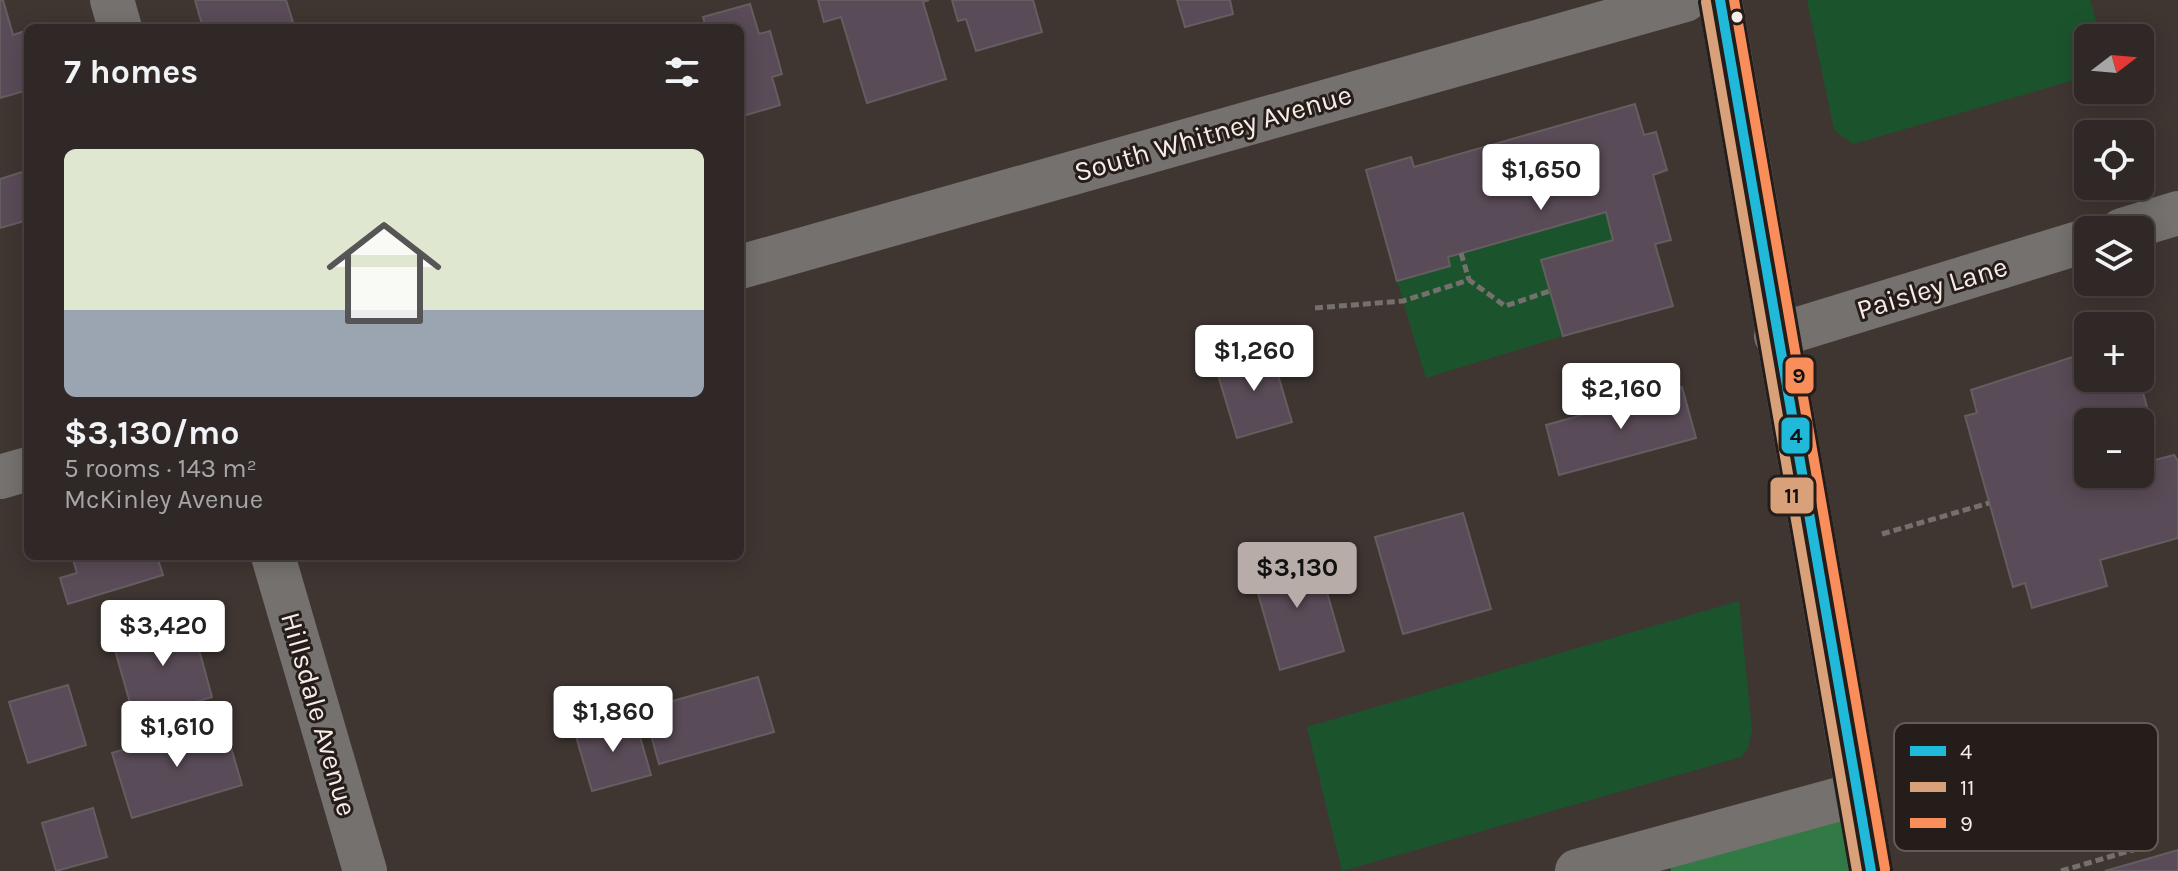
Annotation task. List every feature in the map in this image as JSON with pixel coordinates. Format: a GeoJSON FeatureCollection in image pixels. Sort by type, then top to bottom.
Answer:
{"type":"FeatureCollection","features":[{"type":"Feature","properties":{"kind":"main road"},"geometry":{"type":"LineString","coordinates":[[1720,0],[1871,871]]}},
{"type":"Feature","properties":{"kind":"street"},"geometry":{"type":"LineString","coordinates":[[112,0],[119,24]]}},
{"type":"Feature","properties":{"kind":"street","name":"South Whitney Avenue"},"geometry":{"type":"LineString","coordinates":[[744,266],[1685,0]]}},
{"type":"Feature","properties":{"kind":"street"},"geometry":{"type":"LineString","coordinates":[[2154,220],[2178,213]]}},
{"type":"Feature","properties":{"kind":"street","name":"Paisley Lane"},"geometry":{"type":"LineString","coordinates":[[1776,336],[2074,244]]}},
{"type":"Feature","properties":{"kind":"street"},"geometry":{"type":"LineString","coordinates":[[0,477],[24,470]]}},
{"type":"Feature","properties":{"kind":"street","name":"Hillsdale Avenue"},"geometry":{"type":"LineString","coordinates":[[274,560],[365,871]]}},
{"type":"Feature","properties":{"kind":"street"},"geometry":{"type":"LineString","coordinates":[[1577,871],[1858,794]]}},
{"type":"Feature","properties":{"kind":"path"},"geometry":{"type":"LineString","coordinates":[[1461,253],[1469,280],[1505,306],[1550,291]]}},
{"type":"Feature","properties":{"kind":"path"},"geometry":{"type":"LineString","coordinates":[[1315,308],[1403,301],[1469,280]]}},
{"type":"Feature","properties":{"kind":"path"},"geometry":{"type":"LineString","coordinates":[[1882,534],[1989,503]]}},
{"type":"Feature","properties":{"kind":"path"},"geometry":{"type":"LineString","coordinates":[[2061,871],[2129,851]]}},
{"type":"Feature","properties":{"kind":"green space"},"geometry":{"type":"Polygon","coordinates":[[[1807,0],[2090,0],[2097,24],[2074,24],[2074,80],[1853,144],[1834,130],[1807,0]]]}},
{"type":"Feature","properties":{"kind":"green space"},"geometry":{"type":"Polygon","coordinates":[[[1606,212],[1613,240],[1541,261],[1563,336],[1426,378],[1397,281],[1450,266],[1448,257],[1606,212]]]}},
{"type":"Feature","properties":{"kind":"green space"},"geometry":{"type":"Polygon","coordinates":[[[1739,601],[1752,730],[1748,748],[1741,757],[1342,871],[1307,727],[1739,601]]]}},
{"type":"Feature","properties":{"kind":"green space"},"geometry":{"type":"Polygon","coordinates":[[[1858,794],[1871,871],[1671,871],[1665,847],[1858,794]]]}},
{"type":"Feature","properties":{"kind":"building"},"geometry":{"type":"Polygon","coordinates":[[[0,0],[3,0],[13,35],[24,31],[24,91],[0,98],[0,0]]]}},
{"type":"Feature","properties":{"kind":"building"},"geometry":{"type":"Polygon","coordinates":[[[195,0],[286,0],[293,22],[287,24],[202,24],[195,0]]]}},
{"type":"Feature","properties":{"kind":"building"},"geometry":{"type":"Polygon","coordinates":[[[818,0],[929,0],[923,2],[946,79],[867,103],[841,17],[824,22],[818,0]]]}},
{"type":"Feature","properties":{"kind":"building"},"geometry":{"type":"Polygon","coordinates":[[[952,0],[1033,0],[1042,32],[976,51],[966,19],[958,21],[952,0]]]}},
{"type":"Feature","properties":{"kind":"building"},"geometry":{"type":"Polygon","coordinates":[[[1177,0],[1230,0],[1233,14],[1185,27],[1177,0]]]}},
{"type":"Feature","properties":{"kind":"building"},"geometry":{"type":"Polygon","coordinates":[[[750,4],[759,34],[770,31],[782,74],[772,77],[780,105],[744,116],[744,24],[705,24],[703,17],[750,4]]]}},
{"type":"Feature","properties":{"kind":"building"},"geometry":{"type":"Polygon","coordinates":[[[1635,104],[1644,135],[1656,132],[1667,170],[1653,175],[1671,240],[1655,244],[1673,306],[1563,336],[1541,260],[1613,240],[1606,212],[1448,257],[1450,266],[1397,281],[1366,170],[1411,157],[1414,167],[1635,104]]]}},
{"type":"Feature","properties":{"kind":"building"},"geometry":{"type":"Polygon","coordinates":[[[24,171],[24,221],[0,228],[0,179],[24,171]]]}},
{"type":"Feature","properties":{"kind":"building"},"geometry":{"type":"Polygon","coordinates":[[[1270,348],[1292,422],[1237,438],[1215,365],[1270,348]]]}},
{"type":"Feature","properties":{"kind":"building"},"geometry":{"type":"Polygon","coordinates":[[[2074,357],[2074,392],[2143,392],[2147,408],[2074,408],[2074,488],[2154,488],[2154,460],[2174,455],[2178,461],[2178,538],[2100,560],[2107,586],[2032,608],[2025,583],[2013,587],[1965,416],[1977,413],[1971,390],[2074,357]]]}},
{"type":"Feature","properties":{"kind":"building"},"geometry":{"type":"Polygon","coordinates":[[[1682,387],[1696,438],[1559,475],[1546,425],[1682,387]]]}},
{"type":"Feature","properties":{"kind":"building"},"geometry":{"type":"Polygon","coordinates":[[[1463,513],[1491,609],[1403,634],[1375,537],[1463,513]]]}},
{"type":"Feature","properties":{"kind":"building"},"geometry":{"type":"Polygon","coordinates":[[[1315,551],[1344,651],[1280,670],[1251,569],[1315,551]]]}},
{"type":"Feature","properties":{"kind":"building"},"geometry":{"type":"Polygon","coordinates":[[[73,560],[158,560],[163,575],[68,604],[60,578],[77,573],[73,560]]]}},
{"type":"Feature","properties":{"kind":"building"},"geometry":{"type":"Polygon","coordinates":[[[191,620],[212,697],[161,712],[159,703],[132,710],[113,643],[191,620]]]}},
{"type":"Feature","properties":{"kind":"building"},"geometry":{"type":"Polygon","coordinates":[[[758,677],[774,732],[659,764],[644,709],[758,677]]]}},
{"type":"Feature","properties":{"kind":"building"},"geometry":{"type":"Polygon","coordinates":[[[68,685],[86,745],[28,763],[9,702],[68,685]]]}},
{"type":"Feature","properties":{"kind":"building"},"geometry":{"type":"Polygon","coordinates":[[[634,716],[651,775],[592,791],[575,733],[634,716]]]}},
{"type":"Feature","properties":{"kind":"building"},"geometry":{"type":"Polygon","coordinates":[[[223,720],[242,785],[132,818],[112,753],[223,720]]]}},
{"type":"Feature","properties":{"kind":"building"},"geometry":{"type":"Polygon","coordinates":[[[93,808],[107,857],[56,871],[42,823],[93,808]]]}},
{"type":"Feature","properties":{"kind":"building"},"geometry":{"type":"Polygon","coordinates":[[[2178,850],[2178,871],[2105,871],[2140,861],[2178,850]]]}},
{"type":"Feature","properties":{"kind":"transit line","name":"4"},"geometry":{"type":"LineString","coordinates":[[1720,0],[1871,871]]}},
{"type":"Feature","properties":{"kind":"transit line","name":"9"},"geometry":{"type":"LineString","coordinates":[[1734,0],[1885,869]]}},
{"type":"Feature","properties":{"kind":"transit line","name":"11"},"geometry":{"type":"LineString","coordinates":[[1706,2],[1857,871]]}}]}
